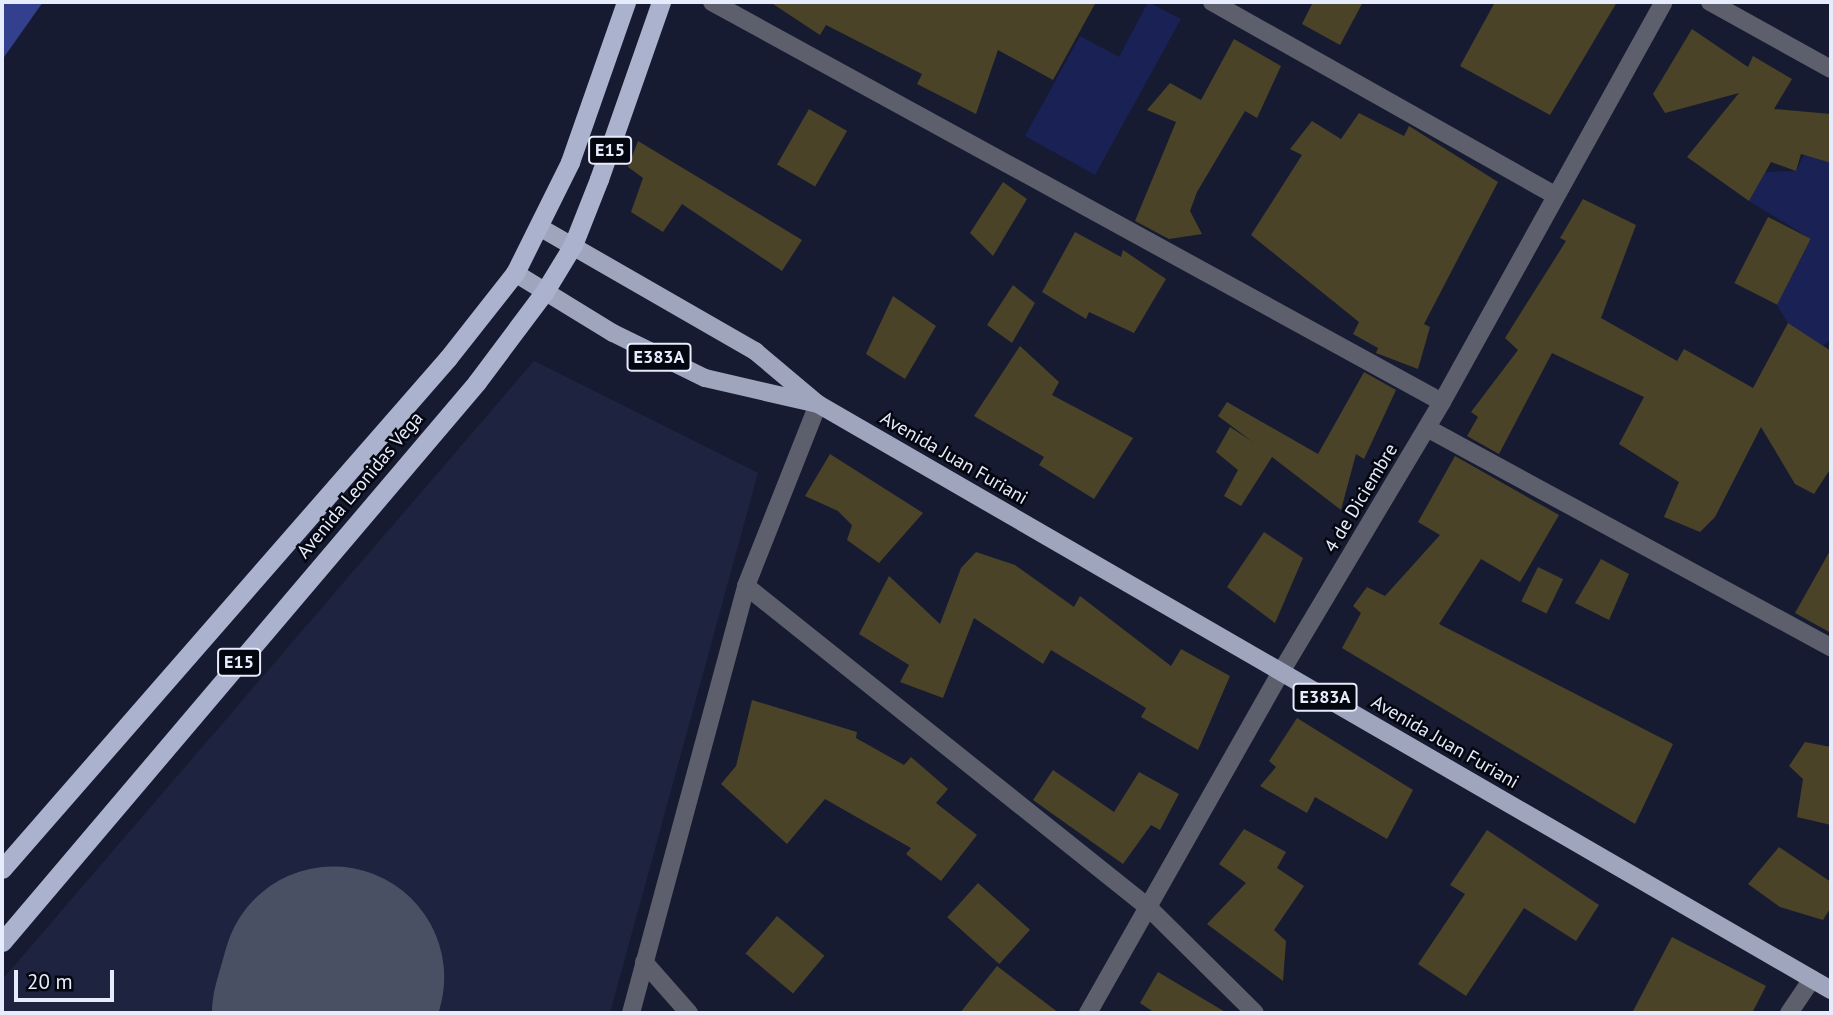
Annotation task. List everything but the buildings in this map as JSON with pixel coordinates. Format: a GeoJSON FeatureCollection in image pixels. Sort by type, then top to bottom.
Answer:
{"type":"FeatureCollection","features":[{"type":"Feature","properties":{"kind":"highway","name":"Avenida Leonidas Vega"},"geometry":{"type":"LineString","coordinates":[[2,869],[448,358],[515,273],[541,228],[626,2]]}},
{"type":"Feature","properties":{"kind":"highway","name":"Avenida Leonidas Vega"},"geometry":{"type":"LineString","coordinates":[[2,942],[477,382],[545,291],[573,245],[661,2]]}},
{"type":"Feature","properties":{"kind":"main road","name":"Avenida Juan Furiani"},"geometry":{"type":"LineString","coordinates":[[541,228],[755,351],[818,404],[1831,990]]}},
{"type":"Feature","properties":{"kind":"main road","name":"Avenida Juan Furiani"},"geometry":{"type":"LineString","coordinates":[[515,273],[705,378],[818,404]]}},
{"type":"Feature","properties":{"kind":"street"},"geometry":{"type":"LineString","coordinates":[[712,2],[1442,402]]}},
{"type":"Feature","properties":{"kind":"street"},"geometry":{"type":"LineString","coordinates":[[1212,2],[1555,195]]}},
{"type":"Feature","properties":{"kind":"street","name":"4 de Diciembre"},"geometry":{"type":"LineString","coordinates":[[1088,1013],[1281,672],[1442,402],[1664,2]]}},
{"type":"Feature","properties":{"kind":"street"},"geometry":{"type":"LineString","coordinates":[[1710,2],[1831,69]]}},
{"type":"Feature","properties":{"kind":"street"},"geometry":{"type":"LineString","coordinates":[[631,1013],[746,586],[818,404]]}},
{"type":"Feature","properties":{"kind":"street"},"geometry":{"type":"LineString","coordinates":[[1427,428],[1831,647]]}},
{"type":"Feature","properties":{"kind":"street"},"geometry":{"type":"LineString","coordinates":[[746,586],[1149,908],[1255,1013]]}},
{"type":"Feature","properties":{"kind":"street"},"geometry":{"type":"LineString","coordinates":[[644,962],[689,1013]]}},
{"type":"Feature","properties":{"kind":"street"},"geometry":{"type":"LineString","coordinates":[[1790,1013],[1812,979]]}},
{"type":"Feature","properties":{"kind":"shaded area"},"geometry":{"type":"Polygon","coordinates":[[[1148,2],[1181,19],[1095,175],[1025,136],[1080,36],[1119,57],[1148,2]]]}},
{"type":"Feature","properties":{"kind":"shaded area"},"geometry":{"type":"Polygon","coordinates":[[[1804,155],[1831,163],[1831,338],[1823,346],[1788,323],[1777,305],[1811,239],[1749,201],[1765,172],[1796,171],[1804,155]]]}},
{"type":"Feature","properties":{"kind":"shaded area"},"geometry":{"type":"Polygon","coordinates":[[[534,361],[758,473],[610,1013],[2,1013],[2,980],[534,361]]]}},
{"type":"Feature","properties":{"kind":"water"},"geometry":{"type":"Polygon","coordinates":[[[2,2],[43,2],[2,60],[2,2]]]}},
{"type":"Feature","properties":{"kind":"runway"},"geometry":{"type":"LineString","coordinates":[[323,1013],[333,977]]}}]}
